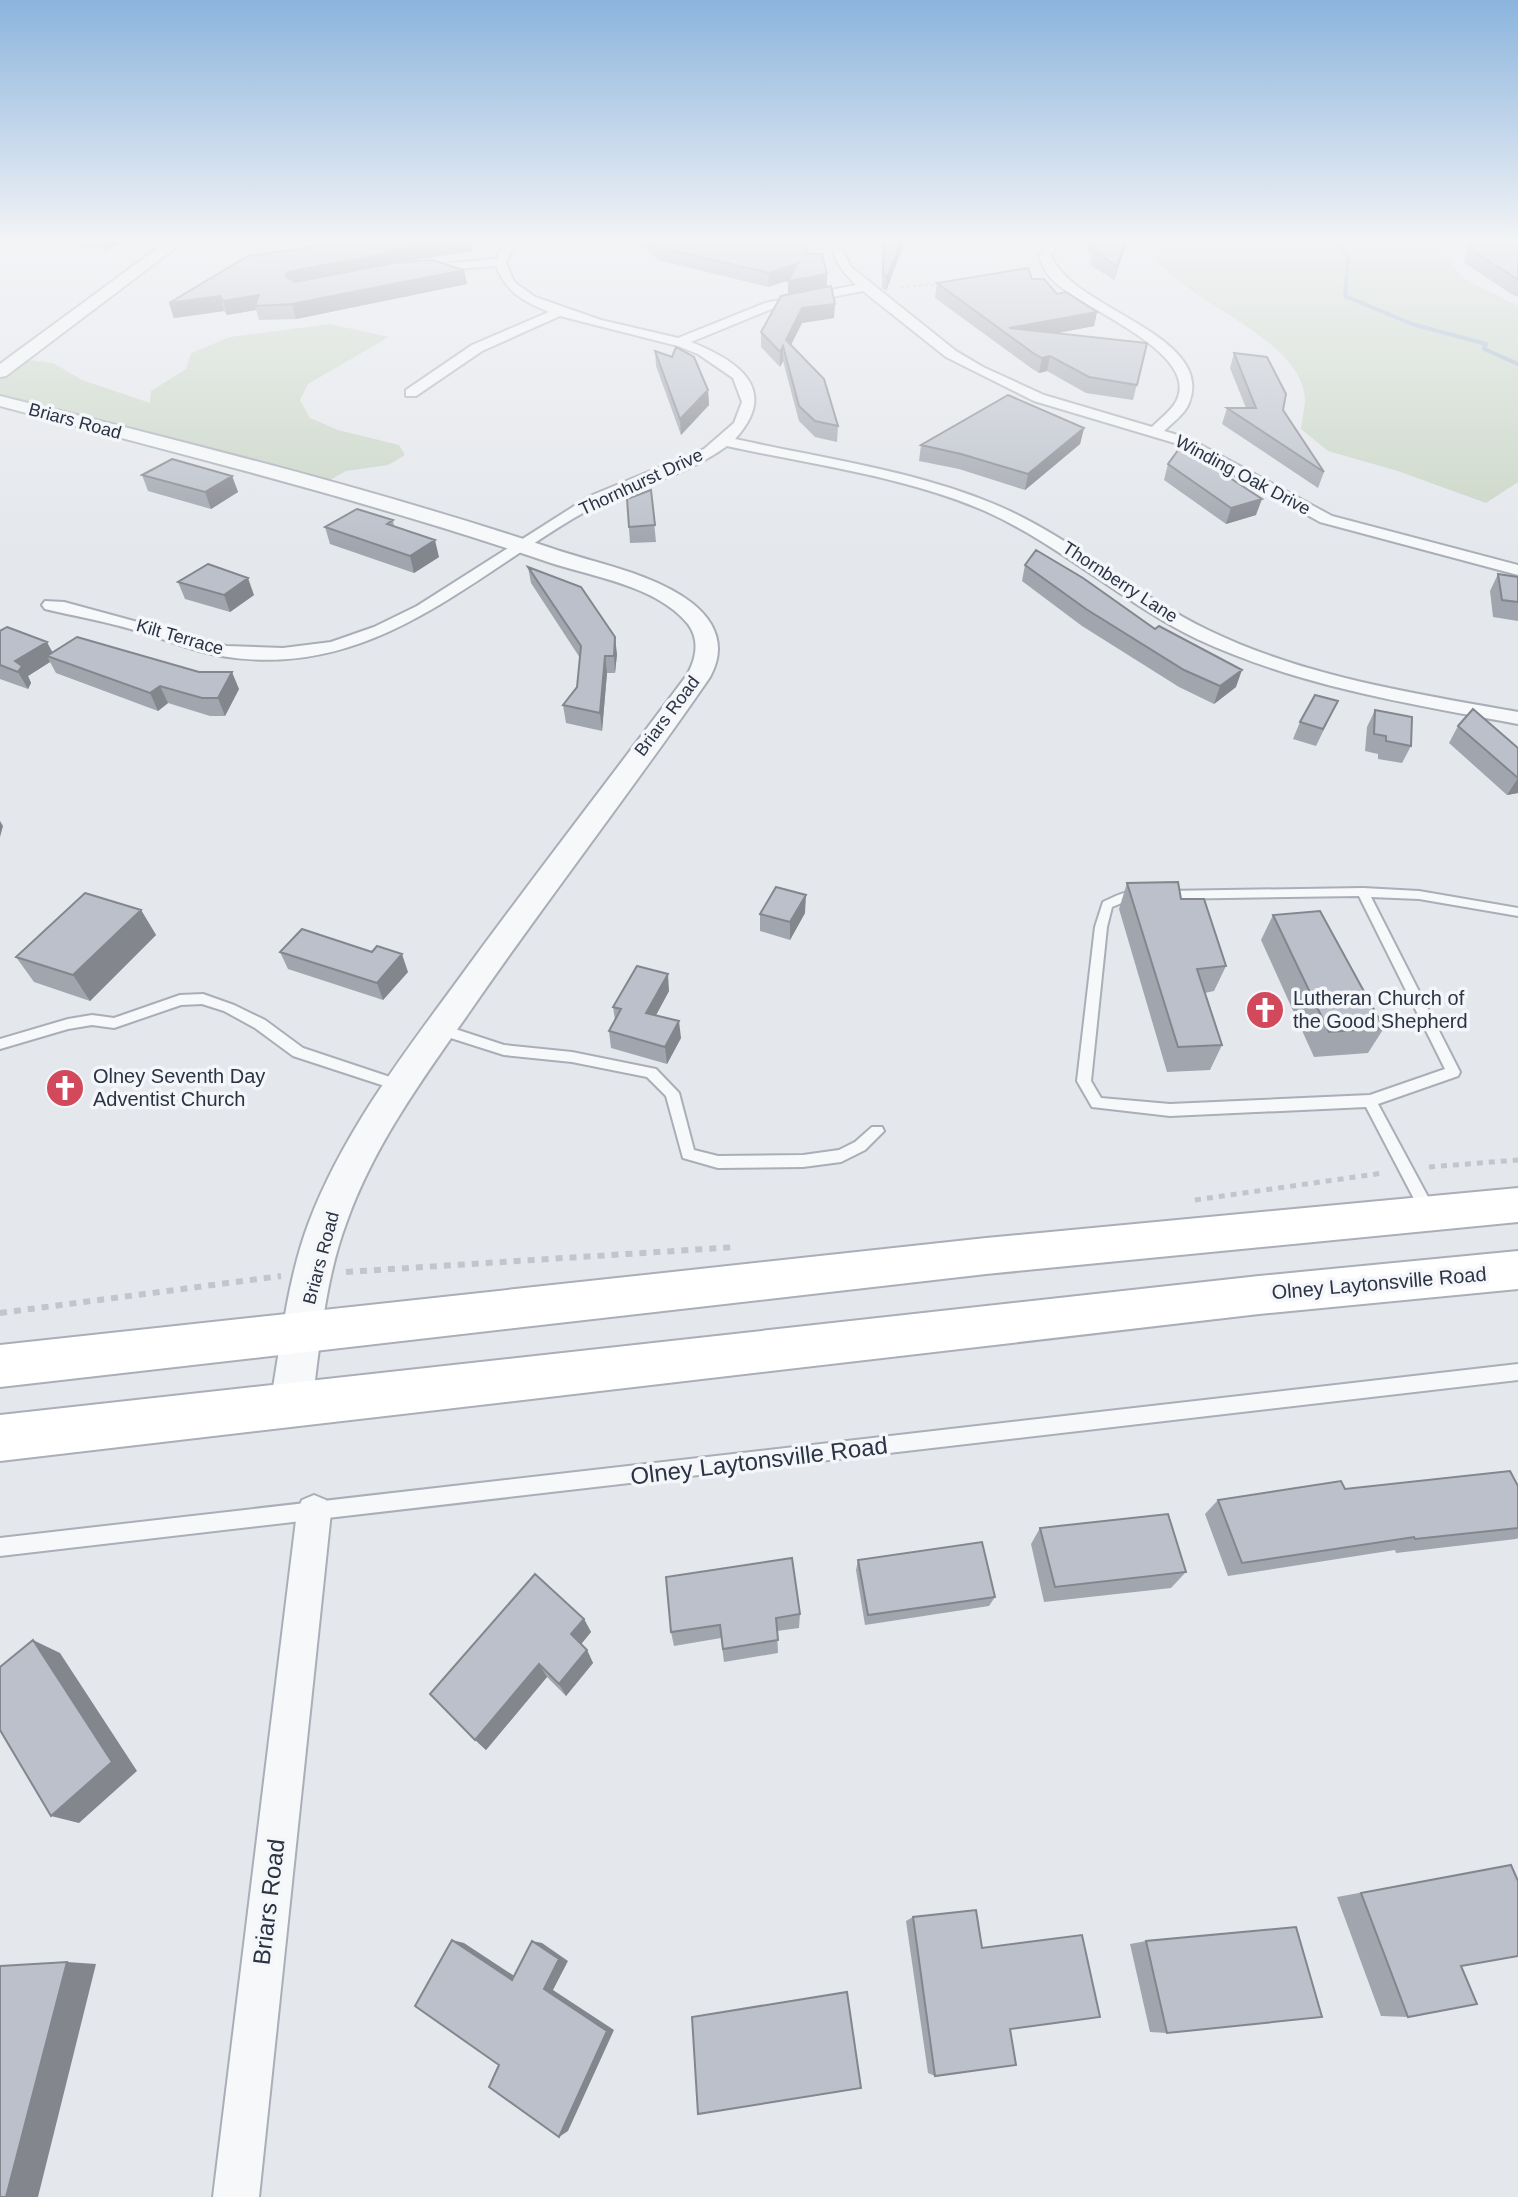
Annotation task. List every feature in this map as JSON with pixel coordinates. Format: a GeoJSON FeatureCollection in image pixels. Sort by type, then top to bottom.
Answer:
{"type":"FeatureCollection","features":[{"type":"Feature","properties":{"kind":"main road"},"geometry":{"type":"LineString","coordinates":[[0,1366],[986,1256],[1518,1205]]}},
{"type":"Feature","properties":{"kind":"main road","name":"Olney Laytonsville Road"},"geometry":{"type":"LineString","coordinates":[[0,1438],[1244,1296],[1518,1270]]}},
{"type":"Feature","properties":{"kind":"street"},"geometry":{"type":"LineString","coordinates":[[0,372],[41,342]]}},
{"type":"Feature","properties":{"kind":"street"},"geometry":{"type":"LineString","coordinates":[[411,393],[477,348],[492,342]]}},
{"type":"Feature","properties":{"kind":"street","name":"Thornhurst Drive"},"geometry":{"type":"LineString","coordinates":[[523,546],[594,500],[688,462],[734,432],[747,414],[750,400],[746,386],[737,373],[723,362],[680,342]]}},
{"type":"Feature","properties":{"kind":"street","name":"Winding Oak Drive"},"geometry":{"type":"LineString","coordinates":[[935,342],[978,370],[1039,398],[1157,430],[1211,454],[1326,519],[1518,570]]}},
{"type":"Feature","properties":{"kind":"street"},"geometry":{"type":"LineString","coordinates":[[1156,342],[1183,371],[1186,403],[1176,416],[1157,430]]}},
{"type":"Feature","properties":{"kind":"street","name":"Briars Road"},"geometry":{"type":"LineString","coordinates":[[0,401],[404,507],[523,546],[645,588],[675,602],[703,628],[709,644],[707,662],[440,1029],[400,1086],[353,1163],[327,1222],[314,1274],[291,1405]]}},
{"type":"Feature","properties":{"kind":"street","name":"Thornberry Lane"},"geometry":{"type":"LineString","coordinates":[[723,441],[926,487],[988,508],[1061,543],[1191,628],[1267,661],[1359,688],[1518,718]]}},
{"type":"Feature","properties":{"kind":"street","name":"Kilt Terrace"},"geometry":{"type":"LineString","coordinates":[[51,605],[119,619],[222,651],[263,655],[307,652],[358,642],[400,625],[523,546]]}},
{"type":"Feature","properties":{"kind":"street","name":"Briars Road"},"geometry":{"type":"LineString","coordinates":[[236,2197],[314,1512]]}},
{"type":"Feature","properties":{"kind":"lane"},"geometry":{"type":"LineString","coordinates":[[1363,892],[1453,1072],[1370,1101],[1170,1110],[1097,1103],[1084,1081],[1101,927],[1107,905],[1127,896],[1363,892],[1419,895],[1518,912]]}},
{"type":"Feature","properties":{"kind":"lane"},"geometry":{"type":"LineString","coordinates":[[0,1044],[68,1024],[92,1020],[114,1023],[180,1000],[203,999],[260,1024],[298,1052],[400,1086]]}},
{"type":"Feature","properties":{"kind":"lane"},"geometry":{"type":"LineString","coordinates":[[440,1029],[504,1050],[572,1057],[651,1073],[672,1093],[688,1154],[718,1162],[803,1161],[841,1156],[860,1146],[877,1131]]}},
{"type":"Feature","properties":{"kind":"lane"},"geometry":{"type":"LineString","coordinates":[[1370,1101],[1429,1213]]}},
{"type":"Feature","properties":{"kind":"lane","name":"Olney Laytonsville Road"},"geometry":{"type":"LineString","coordinates":[[0,1547],[1518,1372]]}},
{"type":"Feature","properties":{"kind":"path"},"geometry":{"type":"LineString","coordinates":[[1186,1202],[1336,1178],[1518,1160]]}},
{"type":"Feature","properties":{"kind":"path"},"geometry":{"type":"LineString","coordinates":[[0,1313],[253,1277],[751,1246]]}},
{"type":"Feature","properties":{"kind":"green space"},"geometry":{"type":"Polygon","coordinates":[[[219,342],[381,342],[308,384],[300,400],[310,418],[338,430],[399,445],[405,455],[388,465],[346,471],[321,485],[0,401],[0,372],[20,359],[53,363],[82,380],[150,403],[151,391],[186,369],[191,353],[219,342]]]}},
{"type":"Feature","properties":{"kind":"green space"},"geometry":{"type":"Polygon","coordinates":[[[1267,342],[1518,342],[1518,482],[1486,503],[1398,471],[1328,451],[1301,429],[1305,398],[1298,376],[1284,356],[1267,342]]]}},
{"type":"Feature","properties":{"kind":"building"},"geometry":{"type":"Polygon","coordinates":[[[770,342],[787,342],[824,379],[838,426],[815,421],[799,406],[783,346],[780,352],[770,342]]]}},
{"type":"Feature","properties":{"kind":"building"},"geometry":{"type":"Polygon","coordinates":[[[1017,342],[1147,343],[1137,385],[1089,377],[1050,356],[1042,358],[1017,342]]]}},
{"type":"Feature","properties":{"kind":"building"},"geometry":{"type":"Polygon","coordinates":[[[676,347],[694,357],[708,390],[680,419],[655,351],[672,357],[676,347]]]}},
{"type":"Feature","properties":{"kind":"building"},"geometry":{"type":"Polygon","coordinates":[[[1234,353],[1267,357],[1286,394],[1283,410],[1324,472],[1227,408],[1256,408],[1234,353]]]}},
{"type":"Feature","properties":{"kind":"building"},"geometry":{"type":"Polygon","coordinates":[[[1008,395],[1084,428],[1028,474],[921,445],[1008,395]]]}},
{"type":"Feature","properties":{"kind":"building"},"geometry":{"type":"Polygon","coordinates":[[[1181,446],[1262,499],[1231,508],[1168,464],[1181,446]]]}},
{"type":"Feature","properties":{"kind":"building"},"geometry":{"type":"Polygon","coordinates":[[[172,459],[232,476],[205,492],[142,475],[172,459]]]}},
{"type":"Feature","properties":{"kind":"building"},"geometry":{"type":"Polygon","coordinates":[[[651,490],[655,525],[629,527],[627,499],[651,490]]]}},
{"type":"Feature","properties":{"kind":"building"},"geometry":{"type":"Polygon","coordinates":[[[357,509],[393,520],[387,524],[435,540],[410,556],[325,527],[357,509]]]}},
{"type":"Feature","properties":{"kind":"building"},"geometry":{"type":"Polygon","coordinates":[[[1036,550],[1083,578],[1155,629],[1159,626],[1242,670],[1220,686],[1184,670],[1086,609],[1025,565],[1036,550]]]}},
{"type":"Feature","properties":{"kind":"building"},"geometry":{"type":"Polygon","coordinates":[[[208,564],[248,578],[224,595],[178,582],[208,564]]]}},
{"type":"Feature","properties":{"kind":"building"},"geometry":{"type":"Polygon","coordinates":[[[528,567],[581,587],[615,637],[614,656],[605,656],[600,713],[563,705],[577,687],[581,646],[528,567]]]}},
{"type":"Feature","properties":{"kind":"building"},"geometry":{"type":"Polygon","coordinates":[[[1498,574],[1518,577],[1518,602],[1502,600],[1498,574]]]}},
{"type":"Feature","properties":{"kind":"building"},"geometry":{"type":"Polygon","coordinates":[[[7,627],[47,642],[15,661],[22,666],[18,672],[0,665],[0,631],[7,627]]]}},
{"type":"Feature","properties":{"kind":"building"},"geometry":{"type":"Polygon","coordinates":[[[77,637],[199,672],[232,672],[218,698],[202,698],[160,686],[150,693],[47,656],[77,637]]]}},
{"type":"Feature","properties":{"kind":"building"},"geometry":{"type":"Polygon","coordinates":[[[1315,695],[1338,701],[1323,729],[1300,722],[1315,695]]]}},
{"type":"Feature","properties":{"kind":"building"},"geometry":{"type":"Polygon","coordinates":[[[1473,709],[1518,748],[1518,778],[1458,726],[1473,709]]]}},
{"type":"Feature","properties":{"kind":"building"},"geometry":{"type":"Polygon","coordinates":[[[1375,710],[1412,717],[1411,746],[1386,741],[1386,736],[1374,734],[1375,710]]]}},
{"type":"Feature","properties":{"kind":"building"},"geometry":{"type":"Polygon","coordinates":[[[1178,882],[1181,899],[1204,899],[1226,966],[1197,969],[1222,1045],[1178,1047],[1127,883],[1178,882]]]}},
{"type":"Feature","properties":{"kind":"building"},"geometry":{"type":"Polygon","coordinates":[[[776,887],[806,895],[790,922],[760,914],[776,887]]]}},
{"type":"Feature","properties":{"kind":"building"},"geometry":{"type":"Polygon","coordinates":[[[85,893],[141,910],[73,975],[16,957],[85,893]]]}},
{"type":"Feature","properties":{"kind":"building"},"geometry":{"type":"Polygon","coordinates":[[[1320,911],[1384,1028],[1329,1032],[1273,915],[1320,911]]]}},
{"type":"Feature","properties":{"kind":"building"},"geometry":{"type":"Polygon","coordinates":[[[302,929],[372,952],[377,946],[402,954],[377,983],[280,952],[302,929]]]}},
{"type":"Feature","properties":{"kind":"building"},"geometry":{"type":"Polygon","coordinates":[[[637,966],[668,974],[646,1013],[679,1021],[665,1047],[609,1031],[621,1009],[613,1007],[637,966]]]}},
{"type":"Feature","properties":{"kind":"building"},"geometry":{"type":"Polygon","coordinates":[[[1510,1471],[1518,1486],[1518,1528],[1414,1537],[1242,1563],[1218,1500],[1341,1481],[1345,1489],[1510,1471]]]}},
{"type":"Feature","properties":{"kind":"building"},"geometry":{"type":"Polygon","coordinates":[[[1168,1514],[1186,1572],[1055,1587],[1040,1528],[1168,1514]]]}},
{"type":"Feature","properties":{"kind":"building"},"geometry":{"type":"Polygon","coordinates":[[[982,1542],[995,1597],[868,1615],[858,1560],[982,1542]]]}},
{"type":"Feature","properties":{"kind":"building"},"geometry":{"type":"Polygon","coordinates":[[[792,1558],[800,1614],[776,1618],[778,1640],[723,1649],[720,1625],[671,1632],[666,1577],[792,1558]]]}},
{"type":"Feature","properties":{"kind":"building"},"geometry":{"type":"Polygon","coordinates":[[[535,1574],[584,1619],[571,1634],[587,1650],[559,1684],[539,1664],[475,1740],[430,1694],[535,1574]]]}},
{"type":"Feature","properties":{"kind":"building"},"geometry":{"type":"Polygon","coordinates":[[[33,1640],[112,1762],[51,1816],[0,1730],[0,1667],[33,1640]]]}},
{"type":"Feature","properties":{"kind":"building"},"geometry":{"type":"Polygon","coordinates":[[[1511,1865],[1518,1881],[1518,1956],[1461,1966],[1477,2004],[1408,2017],[1361,1893],[1511,1865]]]}},
{"type":"Feature","properties":{"kind":"building"},"geometry":{"type":"Polygon","coordinates":[[[976,1910],[982,1948],[1082,1935],[1100,2017],[1010,2029],[1016,2065],[935,2076],[913,1917],[976,1910]]]}},
{"type":"Feature","properties":{"kind":"building"},"geometry":{"type":"Polygon","coordinates":[[[1296,1927],[1322,2017],[1167,2033],[1146,1941],[1296,1927]]]}},
{"type":"Feature","properties":{"kind":"building"},"geometry":{"type":"Polygon","coordinates":[[[452,1940],[512,1980],[532,1941],[559,1959],[544,1989],[607,2031],[559,2137],[489,2087],[499,2065],[415,2006],[452,1940]]]}},
{"type":"Feature","properties":{"kind":"building"},"geometry":{"type":"Polygon","coordinates":[[[67,1962],[6,2197],[0,2197],[0,1966],[67,1962]]]}},
{"type":"Feature","properties":{"kind":"building"},"geometry":{"type":"Polygon","coordinates":[[[847,1992],[861,2088],[698,2114],[692,2017],[847,1992]]]}},
{"type":"Feature","properties":{"kind":"waterway"},"geometry":{"type":"LineString","coordinates":[[1477,342],[1486,344],[1484,349],[1518,364]]}},
{"type":"Feature","properties":{"kind":"place","name":"Lutheran Church of the Good Shepherd"},"geometry":{"type":"Point","coordinates":[1265,1010]}},
{"type":"Feature","properties":{"kind":"place","name":"Olney Seventh Day Adventist Church"},"geometry":{"type":"Point","coordinates":[65,1088]}}]}
